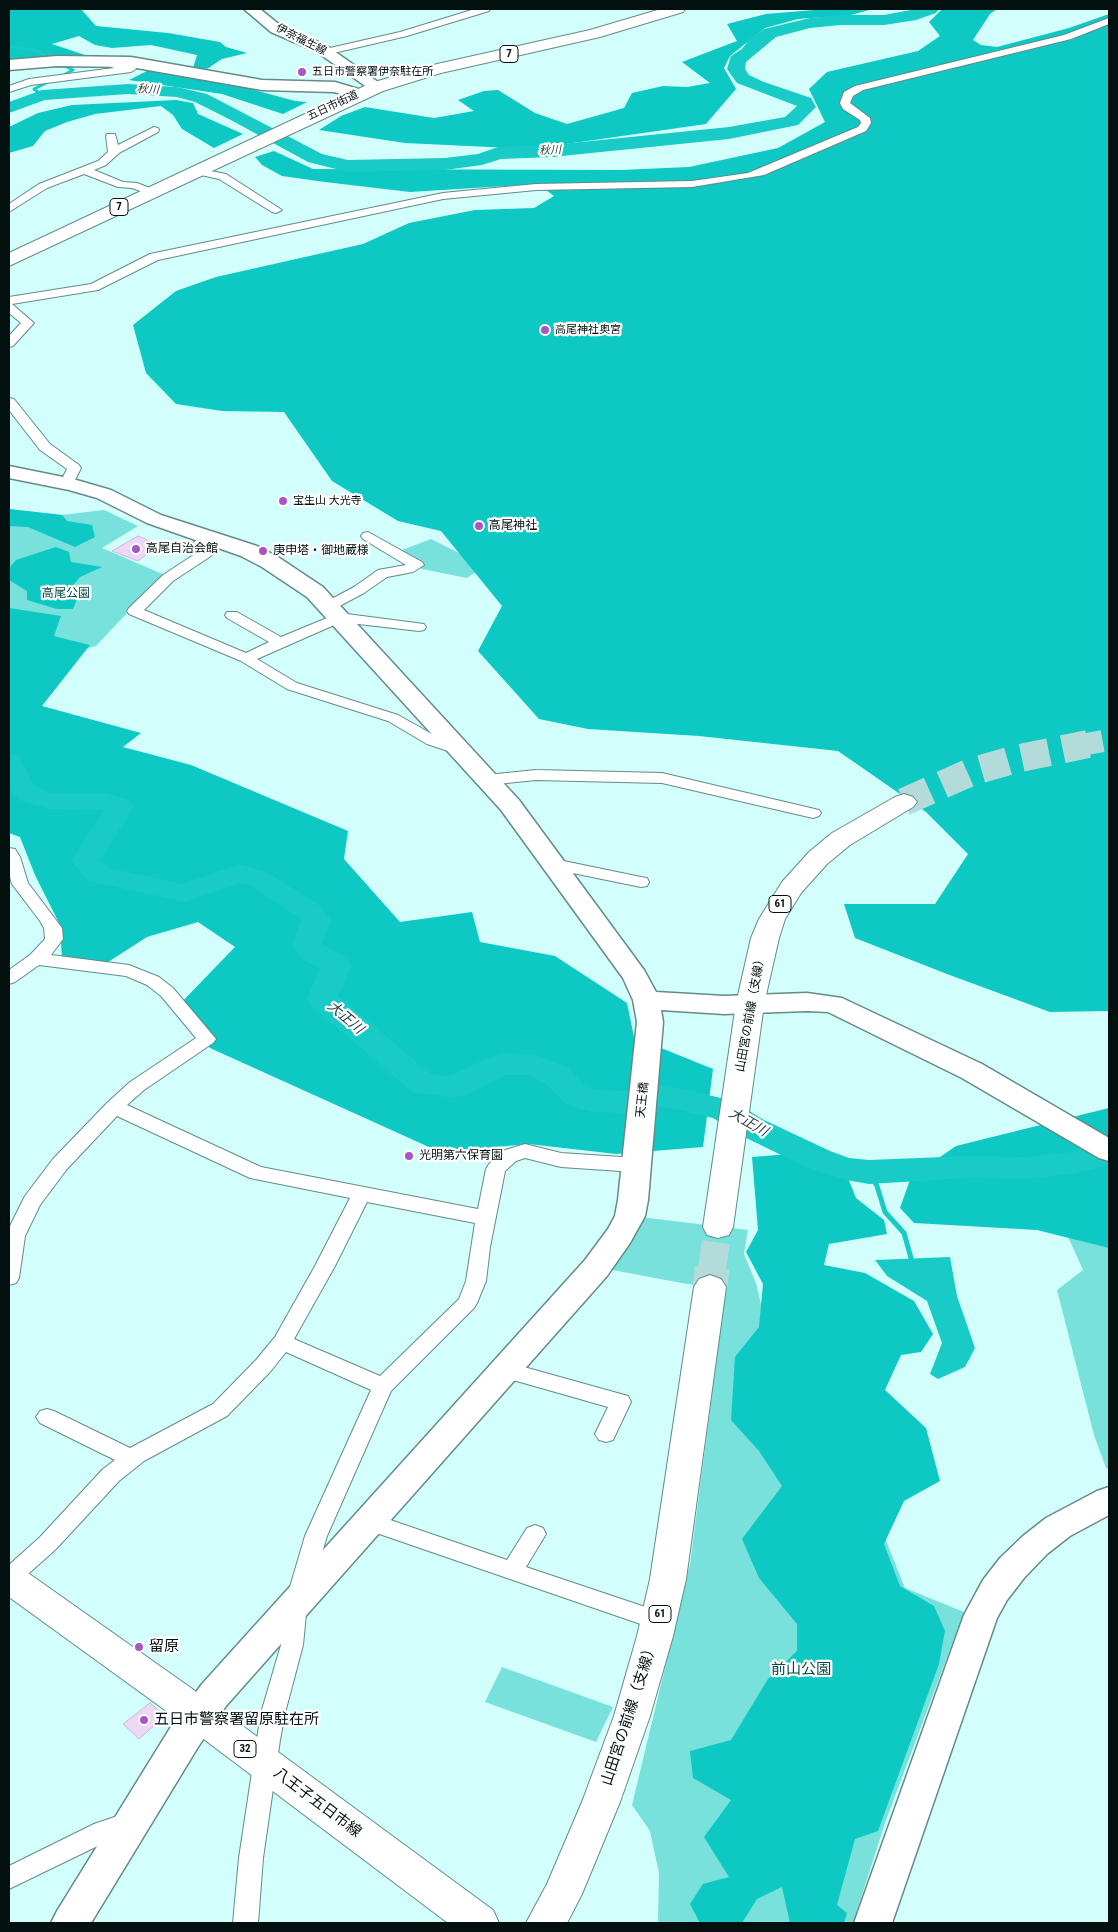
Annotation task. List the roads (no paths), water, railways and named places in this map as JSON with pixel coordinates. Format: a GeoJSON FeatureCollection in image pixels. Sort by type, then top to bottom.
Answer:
{"type":"FeatureCollection","features":[{"type":"Feature","properties":{"kind":"main road","name":"五日市街道"},"geometry":{"type":"LineString","coordinates":[[9,260],[377,87],[436,69],[594,34],[677,9]]}},
{"type":"Feature","properties":{"kind":"main road","name":"山田宮の前線（支線）"},"geometry":{"type":"LineString","coordinates":[[718,1227],[728,1172],[750,1004],[765,938],[780,903],[818,858],[841,839],[904,802]]}},
{"type":"Feature","properties":{"kind":"main road","name":"山田宮の前線（支線）"},"geometry":{"type":"LineString","coordinates":[[546,1923],[562,1894],[601,1802],[632,1716],[658,1620],[668,1579],[710,1287]]}},
{"type":"Feature","properties":{"kind":"main road","name":"八王子五日市線"},"geometry":{"type":"LineString","coordinates":[[9,1578],[199,1714],[479,1923]]}},
{"type":"Feature","properties":{"kind":"street","name":"伊奈福生線"},"geometry":{"type":"LineString","coordinates":[[251,9],[276,29],[325,52],[377,87]]}},
{"type":"Feature","properties":{"kind":"street"},"geometry":{"type":"LineString","coordinates":[[325,52],[403,34],[485,9]]}},
{"type":"Feature","properties":{"kind":"street"},"geometry":{"type":"LineString","coordinates":[[9,301],[94,287],[147,260],[174,253],[442,196],[536,187],[692,184],[748,176],[835,142],[862,129],[866,123],[865,118],[847,107],[845,103],[848,94],[859,88],[1067,37],[1109,20]]}},
{"type":"Feature","properties":{"kind":"street"},"geometry":{"type":"LineString","coordinates":[[9,65],[50,61],[111,61],[151,64],[262,85],[338,88],[359,94]]}},
{"type":"Feature","properties":{"kind":"street"},"geometry":{"type":"LineString","coordinates":[[9,89],[29,82],[131,69],[110,64],[111,61]]}},
{"type":"Feature","properties":{"kind":"street"},"geometry":{"type":"LineString","coordinates":[[9,208],[43,186],[102,163],[114,151],[154,130]]}},
{"type":"Feature","properties":{"kind":"street"},"geometry":{"type":"LineString","coordinates":[[111,136],[114,151]]}},
{"type":"Feature","properties":{"kind":"street"},"geometry":{"type":"LineString","coordinates":[[84,170],[122,185],[133,185],[151,192]]}},
{"type":"Feature","properties":{"kind":"street"},"geometry":{"type":"LineString","coordinates":[[196,171],[211,176],[222,176],[276,210]]}},
{"type":"Feature","properties":{"kind":"street"},"geometry":{"type":"LineString","coordinates":[[9,307],[28,323],[9,344]]}},
{"type":"Feature","properties":{"kind":"street"},"geometry":{"type":"LineString","coordinates":[[9,402],[45,448],[74,468],[66,483]]}},
{"type":"Feature","properties":{"kind":"street","name":"天王橋"},"geometry":{"type":"LineString","coordinates":[[9,472],[66,483],[104,494],[154,519],[259,555],[308,587],[334,611],[510,805],[635,976],[646,1000],[650,1027],[632,1208],[620,1235],[596,1268],[506,1370],[214,1695],[199,1714],[70,1923]]}},
{"type":"Feature","properties":{"kind":"street"},"geometry":{"type":"LineString","coordinates":[[246,658],[281,643],[334,611],[383,573],[408,569],[416,564],[368,536]]}},
{"type":"Feature","properties":{"kind":"street"},"geometry":{"type":"LineString","coordinates":[[210,537],[194,549],[206,554],[168,578],[134,611],[246,658],[292,686],[393,718],[433,740],[460,750]]}},
{"type":"Feature","properties":{"kind":"street"},"geometry":{"type":"LineString","coordinates":[[334,611],[419,627]]}},
{"type":"Feature","properties":{"kind":"street"},"geometry":{"type":"LineString","coordinates":[[232,615],[281,643]]}},
{"type":"Feature","properties":{"kind":"street"},"geometry":{"type":"LineString","coordinates":[[487,780],[536,775],[662,778],[772,805],[812,812]]}},
{"type":"Feature","properties":{"kind":"street"},"geometry":{"type":"LineString","coordinates":[[9,853],[12,856],[20,884],[53,928],[54,939],[36,959],[9,978]]}},
{"type":"Feature","properties":{"kind":"street"},"geometry":{"type":"LineString","coordinates":[[554,864],[641,882]]}},
{"type":"Feature","properties":{"kind":"street"},"geometry":{"type":"LineString","coordinates":[[9,1278],[15,1236],[32,1201],[60,1164],[114,1107],[137,1086],[207,1039],[167,992],[147,978],[129,971],[36,959]]}},
{"type":"Feature","properties":{"kind":"street"},"geometry":{"type":"LineString","coordinates":[[646,1000],[724,1005],[807,1002],[833,1004],[972,1071],[1109,1151]]}},
{"type":"Feature","properties":{"kind":"street"},"geometry":{"type":"LineString","coordinates":[[114,1107],[257,1173],[361,1195],[486,1218]]}},
{"type":"Feature","properties":{"kind":"street"},"geometry":{"type":"LineString","coordinates":[[246,1923],[251,1858],[265,1764],[273,1713],[292,1646],[296,1604],[319,1526],[383,1386],[467,1303],[476,1281],[480,1247],[496,1169],[509,1156],[525,1151],[561,1160],[637,1156]]}},
{"type":"Feature","properties":{"kind":"street"},"geometry":{"type":"LineString","coordinates":[[9,1578],[48,1544],[111,1475],[132,1458],[220,1410],[263,1366],[282,1342],[325,1266],[361,1195]]}},
{"type":"Feature","properties":{"kind":"street"},"geometry":{"type":"LineString","coordinates":[[282,1342],[383,1386]]}},
{"type":"Feature","properties":{"kind":"street"},"geometry":{"type":"LineString","coordinates":[[506,1370],[621,1402],[606,1434]]}},
{"type":"Feature","properties":{"kind":"street"},"geometry":{"type":"LineString","coordinates":[[47,1417],[132,1458]]}},
{"type":"Feature","properties":{"kind":"street"},"geometry":{"type":"LineString","coordinates":[[873,1923],[981,1615],[995,1590],[1012,1568],[1035,1545],[1058,1527],[1109,1500]]}},
{"type":"Feature","properties":{"kind":"street"},"geometry":{"type":"LineString","coordinates":[[319,1526],[331,1536],[362,1531],[512,1570],[658,1620]]}},
{"type":"Feature","properties":{"kind":"street"},"geometry":{"type":"LineString","coordinates":[[512,1570],[535,1534]]}},
{"type":"Feature","properties":{"kind":"street"},"geometry":{"type":"LineString","coordinates":[[9,1878],[103,1832],[132,1822]]}},
{"type":"Feature","properties":{"kind":"waterway","name":"秋川"},"geometry":{"type":"LineString","coordinates":[[9,108],[42,95],[128,89],[177,92],[201,98],[315,158],[348,166],[445,164],[482,159],[498,153],[552,151],[729,133],[791,121],[807,107],[805,102],[743,79],[736,69],[737,60],[748,53],[755,44],[770,33],[810,23],[840,20],[884,20],[916,15],[930,9]]}},
{"type":"Feature","properties":{"kind":"waterway"},"geometry":{"type":"LineString","coordinates":[[9,46],[38,51],[53,60]]}},
{"type":"Feature","properties":{"kind":"waterway"},"geometry":{"type":"LineString","coordinates":[[60,77],[73,70],[61,64]]}},
{"type":"Feature","properties":{"kind":"waterway"},"geometry":{"type":"LineString","coordinates":[[42,95],[34,89],[52,80]]}},
{"type":"Feature","properties":{"kind":"waterway","name":"大正川"},"geometry":{"type":"LineString","coordinates":[[9,762],[21,787],[31,795],[50,801],[107,801],[120,807],[85,861],[98,875],[185,893],[240,873],[259,879],[310,912],[316,920],[307,944],[314,953],[336,966],[322,998],[423,1084],[454,1087],[501,1064],[534,1065],[557,1076],[576,1095],[591,1101],[623,1102],[665,1096],[723,1109],[751,1127],[818,1159],[846,1169],[869,1172],[969,1167],[1027,1168],[1072,1163],[1095,1158],[1109,1152]]}},
{"type":"Feature","properties":{"kind":"waterway"},"geometry":{"type":"LineString","coordinates":[[869,1172],[877,1186],[885,1212],[904,1233],[911,1258]]}},
{"type":"Feature","properties":{"kind":"tunnel"},"geometry":{"type":"LineString","coordinates":[[1081,745],[1109,740]]}},
{"type":"Feature","properties":{"kind":"tunnel"},"geometry":{"type":"LineString","coordinates":[[904,802],[971,772],[1016,759],[1088,744]]}},
{"type":"Feature","properties":{"kind":"tunnel"},"geometry":{"type":"LineString","coordinates":[[712,1270],[718,1227]]}},
{"type":"Feature","properties":{"kind":"tunnel"},"geometry":{"type":"LineString","coordinates":[[710,1287],[712,1268]]}},
{"type":"Feature","properties":{"kind":"place","name":"五日市警察署伊奈駐在所"},"geometry":{"type":"Point","coordinates":[302,72]}},
{"type":"Feature","properties":{"kind":"place","name":"高尾神社奥宮"},"geometry":{"type":"Point","coordinates":[545,330]}},
{"type":"Feature","properties":{"kind":"place","name":"宝生山 大光寺"},"geometry":{"type":"Point","coordinates":[283,501]}},
{"type":"Feature","properties":{"kind":"place","name":"高尾神社"},"geometry":{"type":"Point","coordinates":[479,526]}},
{"type":"Feature","properties":{"kind":"place","name":"高尾自治会館"},"geometry":{"type":"Point","coordinates":[136,549]}},
{"type":"Feature","properties":{"kind":"place","name":"庚申塔・御地蔵様"},"geometry":{"type":"Point","coordinates":[263,551]}},
{"type":"Feature","properties":{"kind":"place","name":"光明第六保育園"},"geometry":{"type":"Point","coordinates":[409,1156]}},
{"type":"Feature","properties":{"kind":"place","name":"留原"},"geometry":{"type":"Point","coordinates":[139,1647]}},
{"type":"Feature","properties":{"kind":"place","name":"五日市警察署留原駐在所"},"geometry":{"type":"Point","coordinates":[144,1720]}},
{"type":"Feature","properties":{"kind":"park label","name":"高尾公園"},"geometry":{"type":"Point","coordinates":[66,594]}},
{"type":"Feature","properties":{"kind":"park label","name":"前山公園"},"geometry":{"type":"Point","coordinates":[801,1670]}}]}
